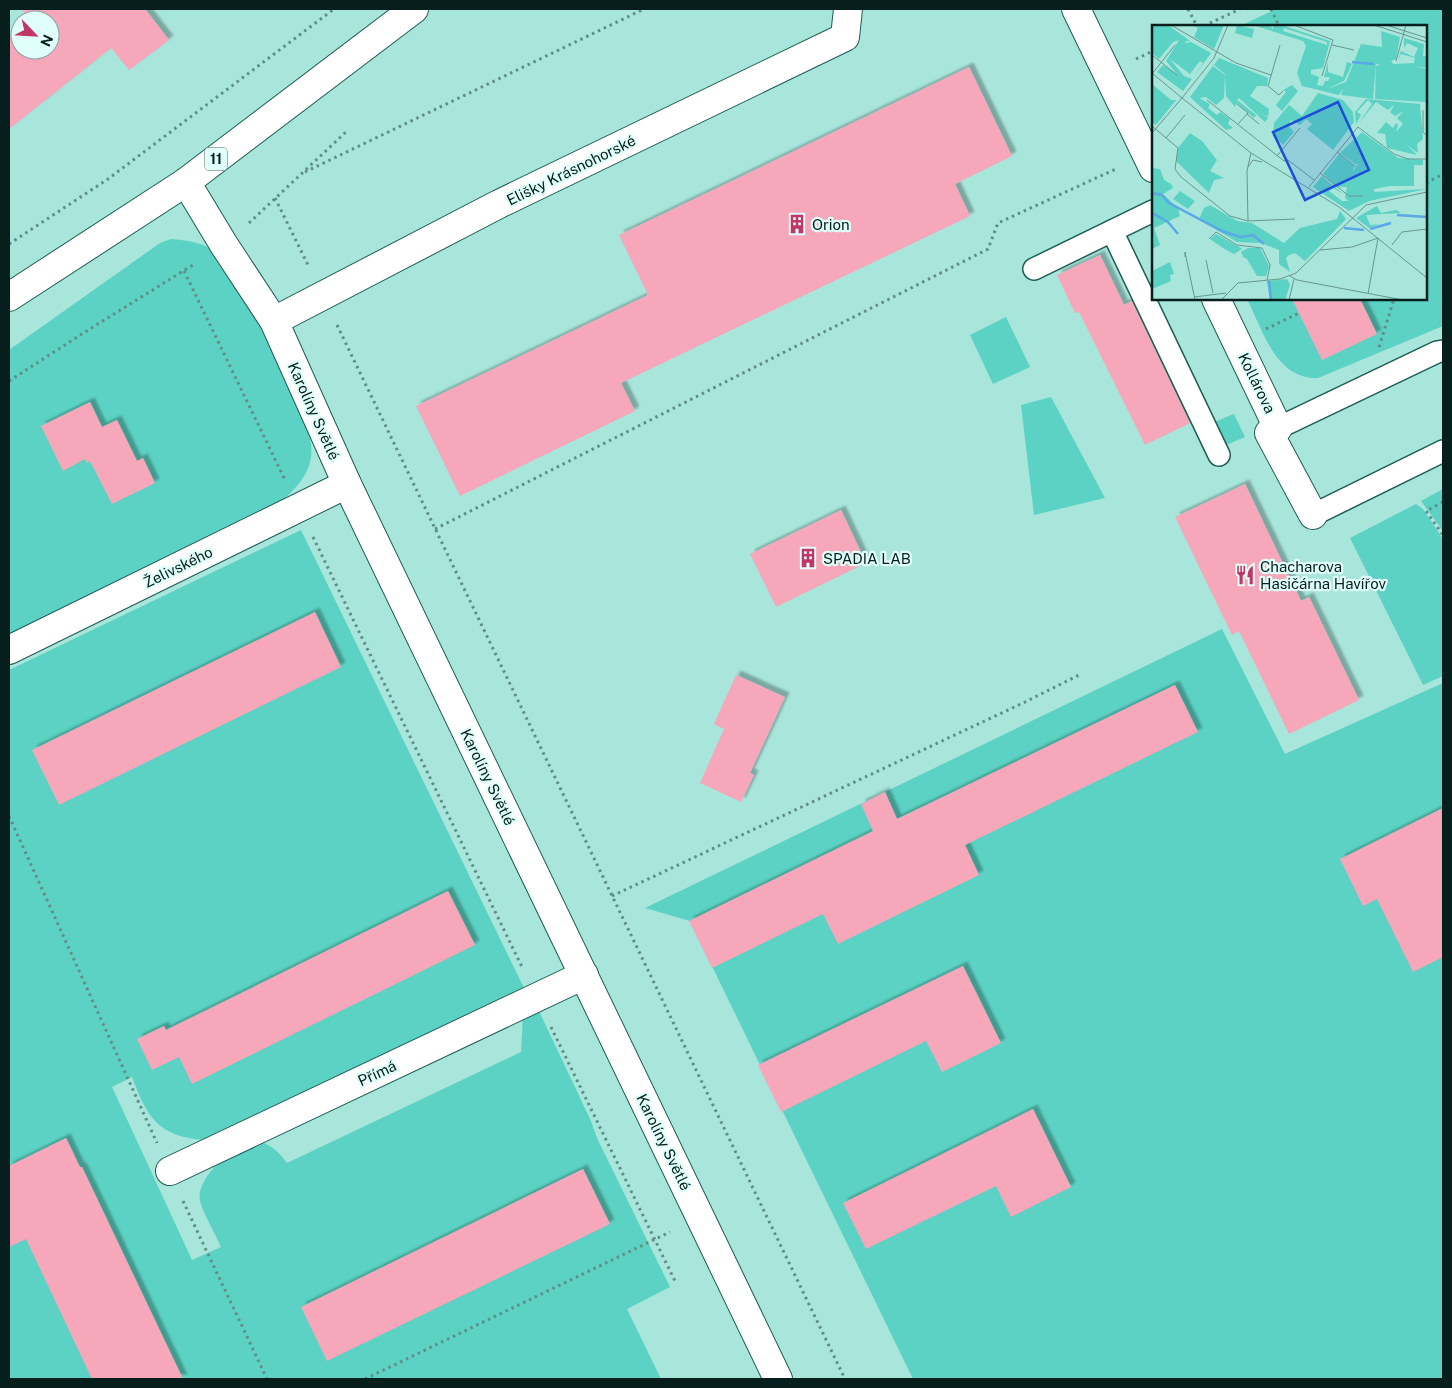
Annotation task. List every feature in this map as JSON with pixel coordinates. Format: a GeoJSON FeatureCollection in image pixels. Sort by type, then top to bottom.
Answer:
{"type":"FeatureCollection","features":[{"type":"Feature","properties":{"kind":"street","name":"11"},"geometry":{"type":"LineString","coordinates":[[9,297],[186,182],[414,9]]}},
{"type":"Feature","properties":{"kind":"street","name":"Elišky Krásnohorské"},"geometry":{"type":"LineString","coordinates":[[274,322],[500,204],[845,37],[848,9]]}},
{"type":"Feature","properties":{"kind":"street"},"geometry":{"type":"LineString","coordinates":[[1076,9],[1150,161]]}},
{"type":"Feature","properties":{"kind":"street","name":"Karolíny Světlé"},"geometry":{"type":"LineString","coordinates":[[186,182],[274,322],[347,484],[778,1379]]}},
{"type":"Feature","properties":{"kind":"street","name":"Kollárova"},"geometry":{"type":"LineString","coordinates":[[1216,300],[1278,428],[1269,433],[1313,515]]}},
{"type":"Feature","properties":{"kind":"street","name":"Želivského"},"geometry":{"type":"LineString","coordinates":[[9,650],[347,484]]}},
{"type":"Feature","properties":{"kind":"street","name":"Přímá"},"geometry":{"type":"LineString","coordinates":[[170,1171],[584,975]]}},
{"type":"Feature","properties":{"kind":"lane"},"geometry":{"type":"LineString","coordinates":[[1034,269],[1152,211]]}},
{"type":"Feature","properties":{"kind":"lane"},"geometry":{"type":"LineString","coordinates":[[1112,231],[1219,456]]}},
{"type":"Feature","properties":{"kind":"lane"},"geometry":{"type":"LineString","coordinates":[[1278,428],[1437,352],[1443,351]]}},
{"type":"Feature","properties":{"kind":"lane"},"geometry":{"type":"LineString","coordinates":[[1313,515],[1443,451]]}},
{"type":"Feature","properties":{"kind":"path"},"geometry":{"type":"LineString","coordinates":[[9,244],[108,179],[334,9]]}},
{"type":"Feature","properties":{"kind":"path"},"geometry":{"type":"LineString","coordinates":[[302,173],[644,9]]}},
{"type":"Feature","properties":{"kind":"path"},"geometry":{"type":"LineString","coordinates":[[1188,9],[1196,25]]}},
{"type":"Feature","properties":{"kind":"path"},"geometry":{"type":"LineString","coordinates":[[1206,25],[1240,9]]}},
{"type":"Feature","properties":{"kind":"path"},"geometry":{"type":"LineString","coordinates":[[1272,9],[1279,25]]}},
{"type":"Feature","properties":{"kind":"path"},"geometry":{"type":"LineString","coordinates":[[9,382],[224,245],[347,132]]}},
{"type":"Feature","properties":{"kind":"path"},"geometry":{"type":"LineString","coordinates":[[435,529],[988,249],[998,223],[1150,161]]}},
{"type":"Feature","properties":{"kind":"path"},"geometry":{"type":"LineString","coordinates":[[1427,182],[1443,174]]}},
{"type":"Feature","properties":{"kind":"path"},"geometry":{"type":"LineString","coordinates":[[276,198],[845,1379]]}},
{"type":"Feature","properties":{"kind":"path"},"geometry":{"type":"LineString","coordinates":[[184,271],[675,1281]]}},
{"type":"Feature","properties":{"kind":"path"},"geometry":{"type":"LineString","coordinates":[[1366,386],[1356,372],[1374,361],[1394,300]]}},
{"type":"Feature","properties":{"kind":"path"},"geometry":{"type":"LineString","coordinates":[[1264,331],[1299,312]]}},
{"type":"Feature","properties":{"kind":"path"},"geometry":{"type":"LineString","coordinates":[[1443,502],[1426,511],[1443,534]]}},
{"type":"Feature","properties":{"kind":"path"},"geometry":{"type":"LineString","coordinates":[[612,896],[1081,674]]}},
{"type":"Feature","properties":{"kind":"path"},"geometry":{"type":"LineString","coordinates":[[9,816],[170,1171],[267,1379]]}},
{"type":"Feature","properties":{"kind":"path"},"geometry":{"type":"LineString","coordinates":[[365,1379],[700,1217]]}},
{"type":"Feature","properties":{"kind":"green space"},"geometry":{"type":"Polygon","coordinates":[[[1276,9],[1443,9],[1443,326],[1318,378],[1303,376],[1291,370],[1281,362],[1272,350],[1247,300],[1427,300],[1427,25],[1242,25],[1276,9]]]}},
{"type":"Feature","properties":{"kind":"green space"},"geometry":{"type":"Polygon","coordinates":[[[1117,230],[1125,233],[1152,290],[1152,300],[1157,300],[1214,422],[1234,414],[1245,437],[1221,447],[1117,230]]]}},
{"type":"Feature","properties":{"kind":"green space"},"geometry":{"type":"Polygon","coordinates":[[[171,239],[190,241],[205,246],[218,254],[231,267],[307,423],[311,449],[311,459],[308,468],[297,486],[279,504],[9,635],[9,350],[160,243],[171,239]]]}},
{"type":"Feature","properties":{"kind":"green space"},"geometry":{"type":"Polygon","coordinates":[[[1006,317],[1030,367],[993,384],[970,335],[1006,317]]]}},
{"type":"Feature","properties":{"kind":"green space"},"geometry":{"type":"Polygon","coordinates":[[[1051,397],[1105,498],[1034,515],[1021,405],[1051,397]]]}},
{"type":"Feature","properties":{"kind":"green space"},"geometry":{"type":"Polygon","coordinates":[[[1443,489],[1443,531],[1421,501],[1443,489]]]}},
{"type":"Feature","properties":{"kind":"green space"},"geometry":{"type":"Polygon","coordinates":[[[1416,504],[1423,509],[1443,539],[1443,676],[1423,685],[1350,538],[1416,504]]]}},
{"type":"Feature","properties":{"kind":"green space"},"geometry":{"type":"Polygon","coordinates":[[[301,530],[524,988],[492,1009],[205,1140],[176,1135],[156,1122],[143,1103],[132,1077],[112,1087],[192,1260],[221,1247],[200,1201],[200,1193],[208,1175],[233,1151],[249,1143],[261,1142],[276,1150],[287,1163],[521,1052],[523,1014],[538,1009],[591,1121],[597,1138],[670,1287],[627,1309],[661,1379],[9,1379],[9,670],[301,530]]]}},
{"type":"Feature","properties":{"kind":"green space"},"geometry":{"type":"Polygon","coordinates":[[[1222,629],[1285,754],[1443,683],[1443,1379],[913,1379],[690,921],[645,908],[1222,629]]]}},
{"type":"Feature","properties":{"kind":"building"},"geometry":{"type":"Polygon","coordinates":[[[145,9],[169,40],[129,70],[111,48],[9,129],[9,36],[10,60],[60,60],[60,10],[23,10],[145,9]]]}},
{"type":"Feature","properties":{"kind":"building","name":"Orion"},"geometry":{"type":"Polygon","coordinates":[[[969,67],[1012,156],[955,184],[970,216],[621,383],[635,411],[460,496],[416,406],[648,295],[619,235],[969,67]]]}},
{"type":"Feature","properties":{"kind":"building"},"geometry":{"type":"Polygon","coordinates":[[[1100,255],[1124,305],[1132,301],[1190,423],[1145,445],[1079,312],[1075,313],[1057,275],[1100,255]]]}},
{"type":"Feature","properties":{"kind":"building"},"geometry":{"type":"Polygon","coordinates":[[[1292,300],[1360,300],[1377,334],[1322,360],[1292,300]]]}},
{"type":"Feature","properties":{"kind":"building"},"geometry":{"type":"Polygon","coordinates":[[[90,402],[102,427],[117,420],[137,461],[143,458],[155,483],[112,504],[90,461],[87,463],[85,459],[63,471],[41,426],[90,402]]]}},
{"type":"Feature","properties":{"kind":"building"},"geometry":{"type":"Polygon","coordinates":[[[1245,484],[1301,601],[1309,597],[1359,700],[1289,734],[1239,631],[1232,635],[1175,517],[1245,484]]]}},
{"type":"Feature","properties":{"kind":"building","name":"SPADIA LAB"},"geometry":{"type":"Polygon","coordinates":[[[841,510],[866,563],[776,607],[750,554],[841,510]]]}},
{"type":"Feature","properties":{"kind":"building"},"geometry":{"type":"Polygon","coordinates":[[[315,612],[341,667],[59,805],[32,750],[315,612]]]}},
{"type":"Feature","properties":{"kind":"building"},"geometry":{"type":"Polygon","coordinates":[[[736,675],[785,697],[750,773],[754,775],[741,802],[700,783],[724,729],[714,724],[736,675]]]}},
{"type":"Feature","properties":{"kind":"building"},"geometry":{"type":"Polygon","coordinates":[[[1175,685],[1198,732],[965,845],[979,875],[838,944],[823,914],[712,968],[689,921],[873,831],[861,804],[885,792],[897,819],[1175,685]]]}},
{"type":"Feature","properties":{"kind":"building"},"geometry":{"type":"Polygon","coordinates":[[[1443,808],[1443,957],[1413,972],[1377,899],[1363,906],[1340,859],[1443,808]]]}},
{"type":"Feature","properties":{"kind":"building"},"geometry":{"type":"Polygon","coordinates":[[[448,891],[475,945],[192,1084],[179,1057],[152,1070],[137,1039],[164,1026],[166,1030],[448,891]]]}},
{"type":"Feature","properties":{"kind":"building"},"geometry":{"type":"Polygon","coordinates":[[[963,966],[1001,1043],[942,1072],[926,1041],[781,1112],[758,1065],[963,966]]]}},
{"type":"Feature","properties":{"kind":"building"},"geometry":{"type":"Polygon","coordinates":[[[1033,1109],[1071,1187],[1011,1217],[996,1186],[866,1249],[843,1203],[1033,1109]]]}},
{"type":"Feature","properties":{"kind":"building"},"geometry":{"type":"Polygon","coordinates":[[[66,1138],[80,1167],[82,1167],[183,1379],[92,1379],[26,1239],[9,1247],[9,1166],[66,1138]]]}},
{"type":"Feature","properties":{"kind":"building"},"geometry":{"type":"Polygon","coordinates":[[[583,1169],[610,1224],[327,1361],[301,1307],[583,1169]]]}},
{"type":"Feature","properties":{"kind":"place","name":"Orion"},"geometry":{"type":"Point","coordinates":[797,224]}},
{"type":"Feature","properties":{"kind":"place","name":"SPADIA LAB"},"geometry":{"type":"Point","coordinates":[808,558]}},
{"type":"Feature","properties":{"kind":"place","name":"Chacharova Hasičárna Havířov"},"geometry":{"type":"Point","coordinates":[1245,575]}}]}
